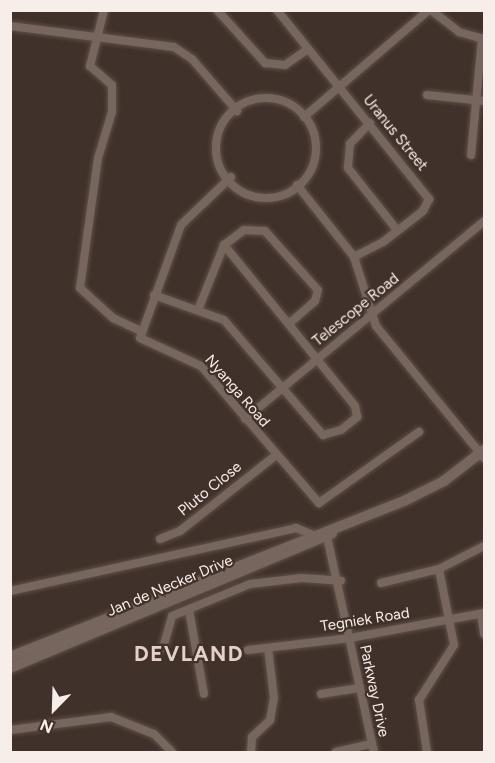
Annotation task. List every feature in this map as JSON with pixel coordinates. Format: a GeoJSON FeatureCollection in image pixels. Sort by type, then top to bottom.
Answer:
{"type":"FeatureCollection","features":[{"type":"Feature","properties":{"kind":"main road","name":"Jan de Necker Drive"},"geometry":{"type":"LineString","coordinates":[[10,669],[429,489],[483,454]]}},
{"type":"Feature","properties":{"kind":"main road","name":"Jan de Necker Drive"},"geometry":{"type":"LineString","coordinates":[[10,657],[311,534],[327,533]]}},
{"type":"Feature","properties":{"kind":"street"},"geometry":{"type":"LineString","coordinates":[[98,37],[104,10]]}},
{"type":"Feature","properties":{"kind":"street"},"geometry":{"type":"LineString","coordinates":[[217,10],[265,63],[285,65],[308,49]]}},
{"type":"Feature","properties":{"kind":"street","name":"Uranus Street"},"geometry":{"type":"LineString","coordinates":[[277,10],[370,123],[429,200],[397,230],[354,257]]}},
{"type":"Feature","properties":{"kind":"street"},"geometry":{"type":"LineString","coordinates":[[304,117],[430,10],[459,32],[483,39],[480,101],[471,155]]}},
{"type":"Feature","properties":{"kind":"street"},"geometry":{"type":"LineString","coordinates":[[10,26],[180,49],[237,111]]}},
{"type":"Feature","properties":{"kind":"street","name":"Nyanga Road"},"geometry":{"type":"LineString","coordinates":[[98,37],[90,66],[112,85],[112,112],[98,158],[80,288],[113,318],[141,331],[144,341],[201,366],[275,456],[321,503],[419,432]]}},
{"type":"Feature","properties":{"kind":"street"},"geometry":{"type":"LineString","coordinates":[[427,95],[480,101]]}},
{"type":"Feature","properties":{"kind":"street"},"geometry":{"type":"LineString","coordinates":[[268,96],[304,117],[317,156],[297,185],[261,201],[231,177],[213,144],[216,132],[237,111],[268,96]]}},
{"type":"Feature","properties":{"kind":"street"},"geometry":{"type":"LineString","coordinates":[[370,123],[350,144],[348,168],[397,230]]}},
{"type":"Feature","properties":{"kind":"street"},"geometry":{"type":"LineString","coordinates":[[141,331],[181,225],[231,177]]}},
{"type":"Feature","properties":{"kind":"street"},"geometry":{"type":"LineString","coordinates":[[297,185],[354,257],[372,314],[483,454]]}},
{"type":"Feature","properties":{"kind":"street","name":"Telescope Road"},"geometry":{"type":"LineString","coordinates":[[245,419],[484,222]]}},
{"type":"Feature","properties":{"kind":"street"},"geometry":{"type":"LineString","coordinates":[[198,310],[224,245],[244,230],[266,231],[293,257],[318,295],[290,323]]}},
{"type":"Feature","properties":{"kind":"street"},"geometry":{"type":"LineString","coordinates":[[154,295],[224,320],[324,436],[354,420],[355,406],[290,323],[224,245]]}},
{"type":"Feature","properties":{"kind":"street","name":"Pluto Close"},"geometry":{"type":"LineString","coordinates":[[160,539],[180,531],[275,456]]}},
{"type":"Feature","properties":{"kind":"street"},"geometry":{"type":"LineString","coordinates":[[10,591],[296,528],[311,534]]}},
{"type":"Feature","properties":{"kind":"street","name":"Parkway Drive"},"geometry":{"type":"LineString","coordinates":[[327,533],[340,581],[358,688],[374,753]]}},
{"type":"Feature","properties":{"kind":"street"},"geometry":{"type":"LineString","coordinates":[[381,583],[439,569],[484,546]]}},
{"type":"Feature","properties":{"kind":"street"},"geometry":{"type":"LineString","coordinates":[[428,753],[419,700],[453,650],[452,619],[439,569]]}},
{"type":"Feature","properties":{"kind":"street"},"geometry":{"type":"LineString","coordinates":[[163,648],[170,619],[189,610],[271,580],[340,581]]}},
{"type":"Feature","properties":{"kind":"street"},"geometry":{"type":"LineString","coordinates":[[189,610],[204,694]]}},
{"type":"Feature","properties":{"kind":"street"},"geometry":{"type":"LineString","coordinates":[[483,613],[484,634]]}},
{"type":"Feature","properties":{"kind":"street","name":"Tegniek Road"},"geometry":{"type":"LineString","coordinates":[[248,650],[350,638],[483,613]]}},
{"type":"Feature","properties":{"kind":"street"},"geometry":{"type":"LineString","coordinates":[[251,753],[252,737],[270,720],[274,698],[268,648]]}},
{"type":"Feature","properties":{"kind":"street"},"geometry":{"type":"LineString","coordinates":[[321,694],[358,688]]}},
{"type":"Feature","properties":{"kind":"street"},"geometry":{"type":"LineString","coordinates":[[10,730],[111,717],[154,734],[172,753]]}},
{"type":"Feature","properties":{"kind":"street"},"geometry":{"type":"LineString","coordinates":[[336,753],[371,744]]}},
{"type":"Feature","properties":{"kind":"district","name":"DEVLAND"},"geometry":{"type":"Point","coordinates":[189,654]}}]}
